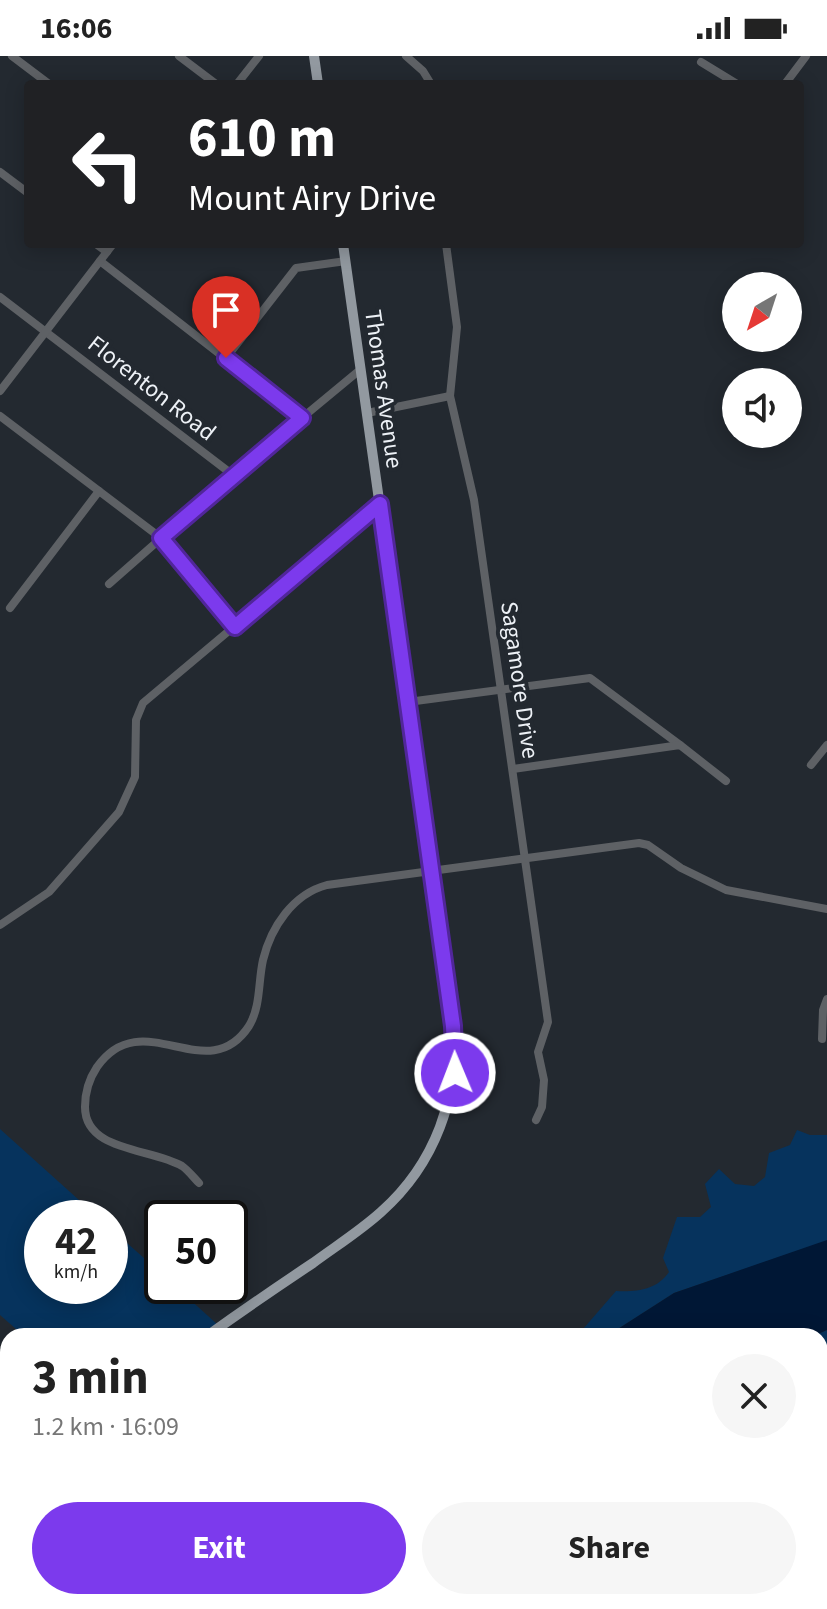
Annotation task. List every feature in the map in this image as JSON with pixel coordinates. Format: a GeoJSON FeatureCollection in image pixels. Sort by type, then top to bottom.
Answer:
{"type":"FeatureCollection","features":[{"type":"Feature","properties":{"kind":"main road"},"geometry":{"type":"LineString","coordinates":[[314,56],[317,80]]}},
{"type":"Feature","properties":{"kind":"main road","name":"Thomas Avenue"},"geometry":{"type":"LineString","coordinates":[[218,1328],[381,1212],[408,1184],[435,1138],[452,1092],[456,1052],[344,248]]}},
{"type":"Feature","properties":{"kind":"street"},"geometry":{"type":"LineString","coordinates":[[12,56],[44,80]]}},
{"type":"Feature","properties":{"kind":"street"},"geometry":{"type":"LineString","coordinates":[[179,56],[211,80]]}},
{"type":"Feature","properties":{"kind":"street"},"geometry":{"type":"LineString","coordinates":[[240,80],[259,56]]}},
{"type":"Feature","properties":{"kind":"street"},"geometry":{"type":"LineString","coordinates":[[406,56],[429,80]]}},
{"type":"Feature","properties":{"kind":"street"},"geometry":{"type":"LineString","coordinates":[[788,80],[806,56]]}},
{"type":"Feature","properties":{"kind":"street"},"geometry":{"type":"LineString","coordinates":[[701,62],[730,80]]}},
{"type":"Feature","properties":{"kind":"street"},"geometry":{"type":"LineString","coordinates":[[0,172],[24,190]]}},
{"type":"Feature","properties":{"kind":"street"},"geometry":{"type":"LineString","coordinates":[[102,248],[107,252]]}},
{"type":"Feature","properties":{"kind":"street"},"geometry":{"type":"LineString","coordinates":[[0,391],[110,248]]}},
{"type":"Feature","properties":{"kind":"street","name":"Sagamore Drive"},"geometry":{"type":"LineString","coordinates":[[447,248],[457,327],[450,396],[474,500],[548,1022],[538,1052],[544,1080],[542,1107],[536,1120]]}},
{"type":"Feature","properties":{"kind":"street"},"geometry":{"type":"LineString","coordinates":[[100,261],[302,418]]}},
{"type":"Feature","properties":{"kind":"street"},"geometry":{"type":"LineString","coordinates":[[226,358],[296,268],[346,261]]}},
{"type":"Feature","properties":{"kind":"street","name":"Florenton Road"},"geometry":{"type":"LineString","coordinates":[[0,297],[233,475]]}},
{"type":"Feature","properties":{"kind":"street"},"geometry":{"type":"LineString","coordinates":[[109,584],[233,475],[361,369]]}},
{"type":"Feature","properties":{"kind":"street"},"geometry":{"type":"LineString","coordinates":[[367,413],[450,396]]}},
{"type":"Feature","properties":{"kind":"street"},"geometry":{"type":"LineString","coordinates":[[0,416],[161,538],[235,627]]}},
{"type":"Feature","properties":{"kind":"street"},"geometry":{"type":"LineString","coordinates":[[10,608],[99,491]]}},
{"type":"Feature","properties":{"kind":"street"},"geometry":{"type":"LineString","coordinates":[[0,925],[49,892],[119,812],[135,777],[136,720],[143,703],[380,504]]}},
{"type":"Feature","properties":{"kind":"street"},"geometry":{"type":"LineString","coordinates":[[408,702],[590,678],[726,781]]}},
{"type":"Feature","properties":{"kind":"street"},"geometry":{"type":"LineString","coordinates":[[513,769],[680,745]]}},
{"type":"Feature","properties":{"kind":"street"},"geometry":{"type":"LineString","coordinates":[[811,765],[827,745]]}},
{"type":"Feature","properties":{"kind":"street"},"geometry":{"type":"LineString","coordinates":[[199,1183],[182,1166],[92,1132],[86,1121],[88,1086],[96,1069],[116,1049],[134,1042],[156,1041],[206,1052],[228,1045],[238,1038],[253,1019],[265,954],[284,915],[297,899],[311,890],[327,885],[623,843],[644,844],[705,882],[726,890],[827,909]]}},
{"type":"Feature","properties":{"kind":"street"},"geometry":{"type":"LineString","coordinates":[[822,1039],[823,1010],[827,999]]}},
{"type":"Feature","properties":{"kind":"shaded area"},"geometry":{"type":"Polygon","coordinates":[[[0,1129],[79,1200],[24,1200],[24,1304],[128,1304],[128,1244],[144,1258],[144,1304],[195,1304],[218,1325],[214,1328],[15,1328],[0,1315],[0,1129]]]}},
{"type":"Feature","properties":{"kind":"shaded area"},"geometry":{"type":"Polygon","coordinates":[[[797,1130],[810,1135],[827,1135],[827,1241],[674,1293],[619,1328],[584,1328],[616,1291],[646,1289],[664,1278],[669,1272],[663,1258],[677,1217],[700,1217],[711,1207],[705,1184],[719,1169],[735,1184],[754,1186],[765,1177],[769,1153],[790,1145],[797,1130]]]}},
{"type":"Feature","properties":{"kind":"shaded area"},"geometry":{"type":"Polygon","coordinates":[[[827,1240],[827,1328],[619,1328],[674,1293],[827,1240]]]}},
{"type":"Feature","properties":{"kind":"route"},"geometry":{"type":"LineString","coordinates":[[226,358],[302,418],[161,538],[235,627],[380,504],[453,1026],[455,1073]]}}]}
